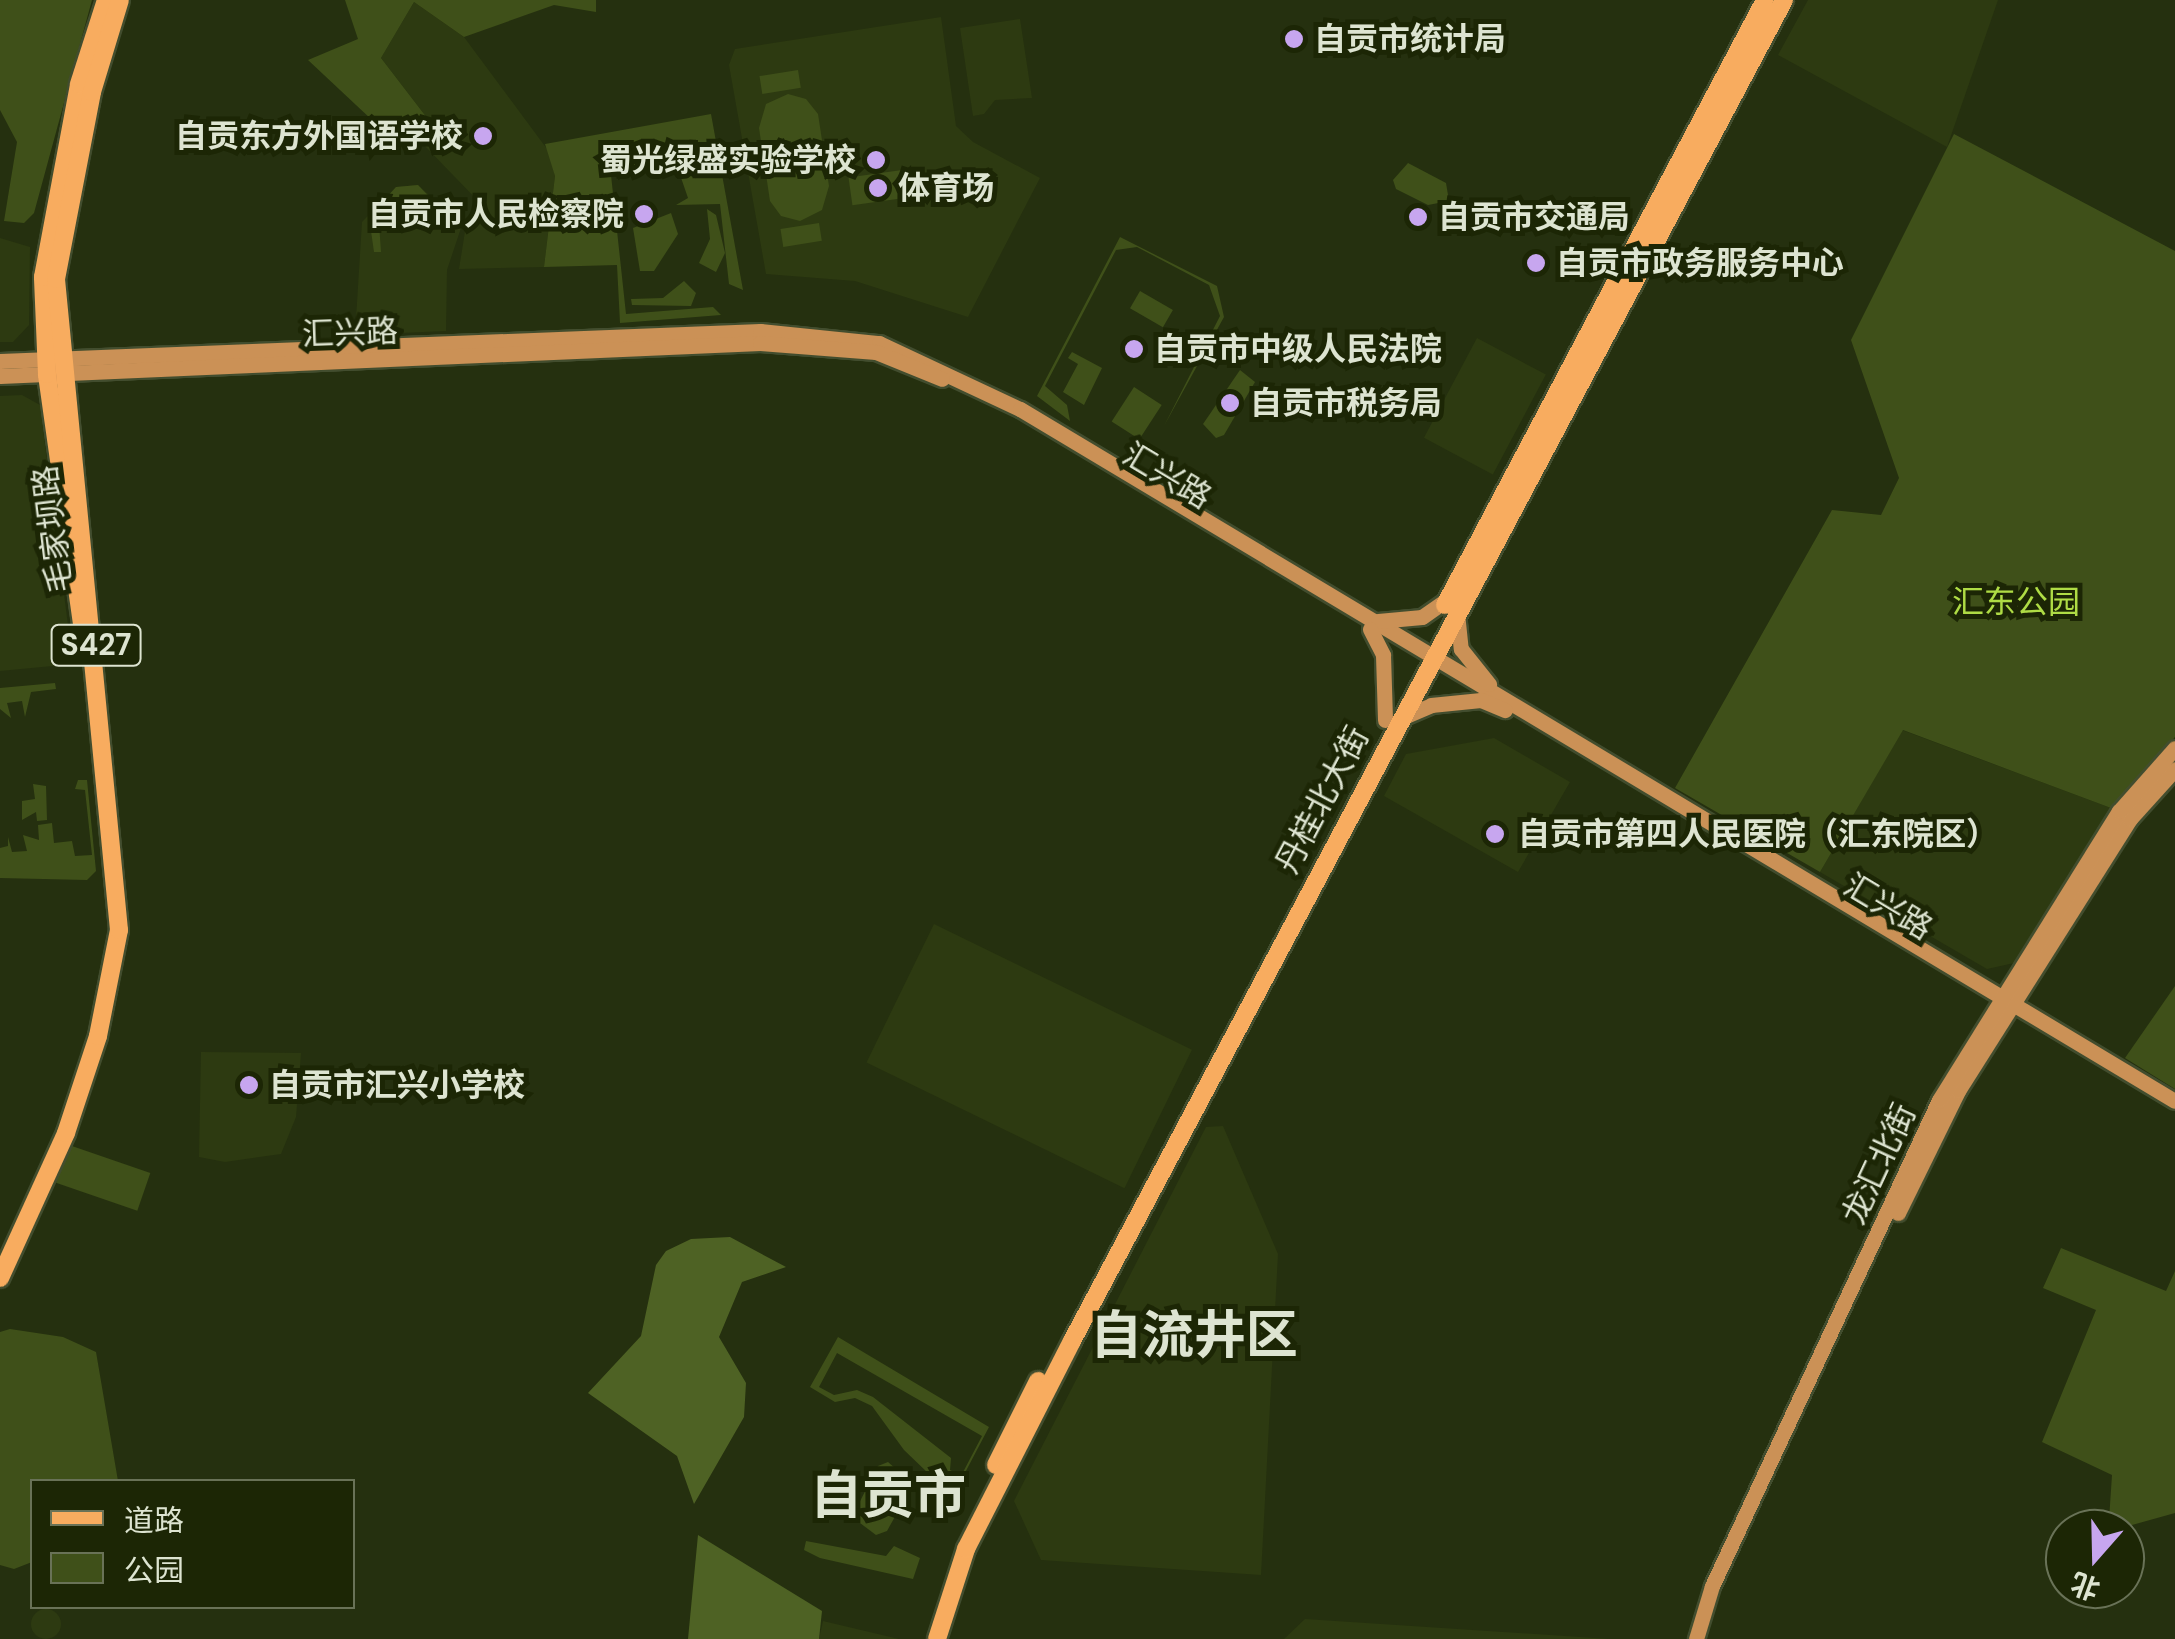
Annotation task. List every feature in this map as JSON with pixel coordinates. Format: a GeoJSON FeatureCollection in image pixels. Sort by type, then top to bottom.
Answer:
{"type":"FeatureCollection","features":[{"type":"Feature","properties":{"kind":"main road","name":"毛家坝路"},"geometry":{"type":"LineString","coordinates":[[0,1253],[56,1130],[88,1032],[108,928],[87,671],[54,367],[47,233],[79,84],[106,0]]}},
{"type":"Feature","properties":{"kind":"main road","name":"毛家坝路"},"geometry":{"type":"LineString","coordinates":[[0,1278],[66,1133],[98,1036],[119,930],[94,628],[54,367],[59,238],[120,0]]}},
{"type":"Feature","properties":{"kind":"main road","name":"丹桂北大街"},"geometry":{"type":"LineString","coordinates":[[937,1639],[966,1549],[1765,0]]}},
{"type":"Feature","properties":{"kind":"main road","name":"丹桂北大街"},"geometry":{"type":"LineString","coordinates":[[1453,604],[1784,0]]}},
{"type":"Feature","properties":{"kind":"main road","name":"汇兴路"},"geometry":{"type":"LineString","coordinates":[[0,376],[54,367],[760,343],[841,345],[918,368],[1016,417],[1425,657]]}},
{"type":"Feature","properties":{"kind":"main road","name":"汇兴路"},"geometry":{"type":"LineString","coordinates":[[0,361],[54,367]]}},
{"type":"Feature","properties":{"kind":"main road"},"geometry":{"type":"LineString","coordinates":[[1453,604],[1460,649],[1506,705],[1481,700],[1431,705],[1392,720],[1383,655],[1372,625],[1422,617],[1453,604]]}},
{"type":"Feature","properties":{"kind":"main road"},"geometry":{"type":"LineString","coordinates":[[1425,657],[2005,1004],[2175,1101]]}},
{"type":"Feature","properties":{"kind":"main road","name":"丹桂北大街"},"geometry":{"type":"LineString","coordinates":[[925,1639],[955,1546],[1014,1427],[1392,720]]}},
{"type":"Feature","properties":{"kind":"main road","name":"龙汇北街"},"geometry":{"type":"LineString","coordinates":[[1704,1639],[1714,1599],[1938,1128],[2005,1004],[2132,792],[2175,748]]}},
{"type":"Feature","properties":{"kind":"main road","name":"龙汇北街"},"geometry":{"type":"LineString","coordinates":[[1696,1639],[1712,1586],[1939,1100],[2130,819],[2175,769]]}},
{"type":"Feature","properties":{"kind":"main road"},"geometry":{"type":"LineString","coordinates":[[2005,1004],[2175,1111]]}},
{"type":"Feature","properties":{"kind":"shaded area"},"geometry":{"type":"Polygon","coordinates":[[[1808,0],[1998,0],[1947,147],[1778,55],[1808,0]]]}},
{"type":"Feature","properties":{"kind":"shaded area","name":"自贡东方外国语学校"},"geometry":{"type":"Polygon","coordinates":[[[414,2],[464,37],[550,153],[555,176],[544,267],[459,269],[467,219],[481,204],[422,143],[434,127],[381,58],[414,2]]]}},
{"type":"Feature","properties":{"kind":"shaded area","name":"蜀光绿盛实验学校"},"geometry":{"type":"Polygon","coordinates":[[[941,17],[956,126],[973,142],[1040,178],[968,317],[855,281],[766,274],[729,65],[735,49],[941,17]]]}},
{"type":"Feature","properties":{"kind":"shaded area"},"geometry":{"type":"Polygon","coordinates":[[[1020,19],[1032,98],[995,100],[984,114],[973,116],[960,28],[1020,19]]]}},
{"type":"Feature","properties":{"kind":"shaded area"},"geometry":{"type":"Polygon","coordinates":[[[418,185],[462,225],[447,270],[446,331],[355,335],[362,222],[396,187],[418,185]]]}},
{"type":"Feature","properties":{"kind":"shaded area"},"geometry":{"type":"Polygon","coordinates":[[[0,238],[30,247],[29,325],[13,342],[0,342],[0,238]]]}},
{"type":"Feature","properties":{"kind":"shaded area"},"geometry":{"type":"Polygon","coordinates":[[[1477,338],[1546,375],[1493,474],[1424,438],[1477,338]]]}},
{"type":"Feature","properties":{"kind":"shaded area"},"geometry":{"type":"Polygon","coordinates":[[[22,395],[40,405],[72,657],[63,665],[0,671],[0,396],[22,395]]]}},
{"type":"Feature","properties":{"kind":"shaded area"},"geometry":{"type":"Polygon","coordinates":[[[1902,730],[2111,808],[2014,963],[1987,969],[1820,872],[1902,730]]]}},
{"type":"Feature","properties":{"kind":"shaded area","name":"自贡市第四人民医院（汇东院区）"},"geometry":{"type":"Polygon","coordinates":[[[1494,738],[1570,782],[1518,872],[1384,796],[1406,754],[1494,738]]]}},
{"type":"Feature","properties":{"kind":"shaded area"},"geometry":{"type":"Polygon","coordinates":[[[934,924],[1192,1050],[1124,1188],[866,1062],[934,924]]]}},
{"type":"Feature","properties":{"kind":"shaded area","name":"自贡市汇兴小学校"},"geometry":{"type":"Polygon","coordinates":[[[201,1052],[301,1053],[296,1117],[281,1154],[225,1162],[199,1157],[201,1052]]]}},
{"type":"Feature","properties":{"kind":"shaded area"},"geometry":{"type":"Polygon","coordinates":[[[1223,1126],[1278,1254],[1261,1575],[1041,1560],[1014,1501],[1206,1127],[1223,1126]]]}},
{"type":"Feature","properties":{"kind":"shaded area"},"geometry":{"type":"Polygon","coordinates":[[[730,1237],[786,1267],[742,1282],[719,1337],[746,1383],[744,1417],[694,1504],[677,1456],[588,1393],[641,1336],[656,1265],[666,1251],[691,1239],[730,1237]]]}},
{"type":"Feature","properties":{"kind":"shaded area"},"geometry":{"type":"Polygon","coordinates":[[[698,1535],[822,1611],[819,1639],[688,1639],[698,1535]]]}},
{"type":"Feature","properties":{"kind":"shaded area"},"geometry":{"type":"Polygon","coordinates":[[[46,1609],[57,1613],[61,1624],[57,1635],[46,1639],[35,1635],[31,1624],[35,1613],[46,1609]]]}},
{"type":"Feature","properties":{"kind":"shaded area"},"geometry":{"type":"Polygon","coordinates":[[[1305,1619],[1610,1639],[1284,1639],[1305,1619]]]}},
{"type":"Feature","properties":{"kind":"shaded area"},"geometry":{"type":"Polygon","coordinates":[[[823,1621],[899,1639],[819,1639],[823,1621]]]}},
{"type":"Feature","properties":{"kind":"green space"},"geometry":{"type":"Polygon","coordinates":[[[0,0],[92,0],[34,213],[24,223],[4,221],[17,142],[0,110],[0,0]]]}},
{"type":"Feature","properties":{"kind":"green space"},"geometry":{"type":"Polygon","coordinates":[[[345,0],[596,0],[596,12],[554,5],[464,37],[414,2],[381,58],[434,127],[422,143],[388,135],[308,60],[358,39],[345,0]]]}},
{"type":"Feature","properties":{"kind":"green space"},"geometry":{"type":"Polygon","coordinates":[[[798,70],[801,88],[762,94],[759,76],[798,70]]]}},
{"type":"Feature","properties":{"kind":"green space"},"geometry":{"type":"Polygon","coordinates":[[[788,94],[806,99],[818,114],[829,186],[822,210],[800,221],[781,216],[770,201],[759,128],[766,104],[788,94]]]}},
{"type":"Feature","properties":{"kind":"green space"},"geometry":{"type":"Polygon","coordinates":[[[711,114],[743,290],[729,284],[720,204],[676,205],[688,198],[678,169],[611,175],[626,314],[713,307],[721,315],[620,323],[617,265],[544,267],[555,176],[545,144],[711,114]]]}},
{"type":"Feature","properties":{"kind":"green space","name":"汇东公园"},"geometry":{"type":"Polygon","coordinates":[[[1954,134],[2175,251],[2175,737],[2111,808],[1903,730],[1820,872],[1675,788],[1832,510],[1881,515],[1899,478],[1851,340],[1954,134]]]}},
{"type":"Feature","properties":{"kind":"green space"},"geometry":{"type":"Polygon","coordinates":[[[1408,163],[1446,183],[1449,201],[1428,205],[1396,189],[1393,180],[1408,163]]]}},
{"type":"Feature","properties":{"kind":"green space","name":"体育场"},"geometry":{"type":"Polygon","coordinates":[[[902,170],[906,198],[852,205],[849,178],[902,170]]]}},
{"type":"Feature","properties":{"kind":"green space"},"geometry":{"type":"Polygon","coordinates":[[[418,185],[437,205],[422,195],[403,195],[403,206],[378,209],[381,252],[374,252],[369,217],[396,187],[418,185]]]}},
{"type":"Feature","properties":{"kind":"green space"},"geometry":{"type":"Polygon","coordinates":[[[707,209],[716,215],[725,253],[716,272],[699,263],[710,239],[707,209]]]}},
{"type":"Feature","properties":{"kind":"green space"},"geometry":{"type":"Polygon","coordinates":[[[671,213],[678,234],[654,271],[640,271],[633,228],[671,213]]]}},
{"type":"Feature","properties":{"kind":"green space"},"geometry":{"type":"Polygon","coordinates":[[[819,223],[822,241],[783,247],[780,229],[819,223]]]}},
{"type":"Feature","properties":{"kind":"green space"},"geometry":{"type":"Polygon","coordinates":[[[1120,237],[1217,286],[1224,317],[1164,426],[1220,316],[1209,285],[1137,247],[1116,250],[1045,386],[1067,405],[1070,421],[1037,396],[1120,237]]]}},
{"type":"Feature","properties":{"kind":"green space"},"geometry":{"type":"Polygon","coordinates":[[[684,281],[696,293],[691,306],[632,305],[631,299],[663,298],[684,281]]]}},
{"type":"Feature","properties":{"kind":"green space"},"geometry":{"type":"Polygon","coordinates":[[[1140,291],[1173,310],[1163,327],[1130,308],[1140,291]]]}},
{"type":"Feature","properties":{"kind":"green space"},"geometry":{"type":"Polygon","coordinates":[[[1072,352],[1102,368],[1084,405],[1063,392],[1078,364],[1068,358],[1072,352]]]}},
{"type":"Feature","properties":{"kind":"green space"},"geometry":{"type":"Polygon","coordinates":[[[1240,370],[1255,382],[1224,435],[1216,438],[1203,424],[1240,370]]]}},
{"type":"Feature","properties":{"kind":"green space"},"geometry":{"type":"Polygon","coordinates":[[[1134,387],[1162,405],[1139,439],[1112,421],[1134,387]]]}},
{"type":"Feature","properties":{"kind":"green space"},"geometry":{"type":"Polygon","coordinates":[[[55,683],[56,689],[31,692],[25,717],[22,701],[7,703],[11,718],[0,709],[0,688],[55,683]]]}},
{"type":"Feature","properties":{"kind":"green space"},"geometry":{"type":"Polygon","coordinates":[[[78,780],[87,780],[96,871],[87,880],[0,878],[0,848],[8,846],[8,837],[12,852],[27,851],[23,835],[39,840],[38,825],[52,823],[54,843],[72,841],[75,856],[92,855],[85,790],[75,789],[78,780]]]}},
{"type":"Feature","properties":{"kind":"green space"},"geometry":{"type":"Polygon","coordinates":[[[33,784],[46,786],[47,820],[37,821],[36,812],[22,820],[22,801],[35,799],[33,784]]]}},
{"type":"Feature","properties":{"kind":"green space"},"geometry":{"type":"Polygon","coordinates":[[[2175,986],[2175,1089],[2125,1058],[2175,986]]]}},
{"type":"Feature","properties":{"kind":"green space"},"geometry":{"type":"Polygon","coordinates":[[[69,1145],[150,1173],[137,1211],[56,1183],[69,1145]]]}},
{"type":"Feature","properties":{"kind":"green space"},"geometry":{"type":"Polygon","coordinates":[[[2061,1248],[2166,1291],[2175,1271],[2175,1513],[2145,1521],[2145,1509],[2110,1509],[2112,1475],[2042,1442],[2096,1310],[2043,1288],[2061,1248]]]}},
{"type":"Feature","properties":{"kind":"green space"},"geometry":{"type":"Polygon","coordinates":[[[10,1329],[63,1337],[96,1352],[118,1479],[30,1479],[30,1563],[14,1569],[0,1565],[0,1332],[10,1329]]]}},
{"type":"Feature","properties":{"kind":"green space"},"geometry":{"type":"Polygon","coordinates":[[[838,1337],[989,1427],[957,1488],[929,1474],[904,1450],[872,1406],[855,1398],[835,1402],[810,1387],[838,1337]],[[837,1353],[819,1387],[834,1395],[857,1390],[873,1397],[951,1458],[950,1470],[961,1476],[982,1436],[837,1353]]]}},
{"type":"Feature","properties":{"kind":"green space"},"geometry":{"type":"Polygon","coordinates":[[[888,1462],[913,1484],[887,1531],[876,1535],[852,1517],[878,1466],[888,1462]]]}},
{"type":"Feature","properties":{"kind":"green space"},"geometry":{"type":"Polygon","coordinates":[[[806,1541],[886,1556],[894,1546],[920,1558],[913,1579],[820,1558],[804,1550],[806,1541]]]}},
{"type":"Feature","properties":{"kind":"place","name":"自贡市统计局"},"geometry":{"type":"Point","coordinates":[1294,39]}},
{"type":"Feature","properties":{"kind":"place","name":"自贡东方外国语学校"},"geometry":{"type":"Point","coordinates":[483,136]}},
{"type":"Feature","properties":{"kind":"place","name":"蜀光绿盛实验学校"},"geometry":{"type":"Point","coordinates":[876,160]}},
{"type":"Feature","properties":{"kind":"place","name":"体育场"},"geometry":{"type":"Point","coordinates":[878,188]}},
{"type":"Feature","properties":{"kind":"place","name":"自贡市人民检察院"},"geometry":{"type":"Point","coordinates":[644,214]}},
{"type":"Feature","properties":{"kind":"place","name":"自贡市交通局"},"geometry":{"type":"Point","coordinates":[1418,217]}},
{"type":"Feature","properties":{"kind":"place","name":"自贡市政务服务中心"},"geometry":{"type":"Point","coordinates":[1536,263]}},
{"type":"Feature","properties":{"kind":"place","name":"自贡市中级人民法院"},"geometry":{"type":"Point","coordinates":[1134,349]}},
{"type":"Feature","properties":{"kind":"place","name":"自贡市税务局"},"geometry":{"type":"Point","coordinates":[1230,403]}},
{"type":"Feature","properties":{"kind":"place","name":"自贡市第四人民医院（汇东院区）"},"geometry":{"type":"Point","coordinates":[1495,834]}},
{"type":"Feature","properties":{"kind":"place","name":"自贡市汇兴小学校"},"geometry":{"type":"Point","coordinates":[249,1085]}},
{"type":"Feature","properties":{"kind":"district","name":"自流井区"},"geometry":{"type":"Point","coordinates":[1194,1336]}},
{"type":"Feature","properties":{"kind":"district","name":"自贡市"},"geometry":{"type":"Point","coordinates":[888,1496]}}]}
